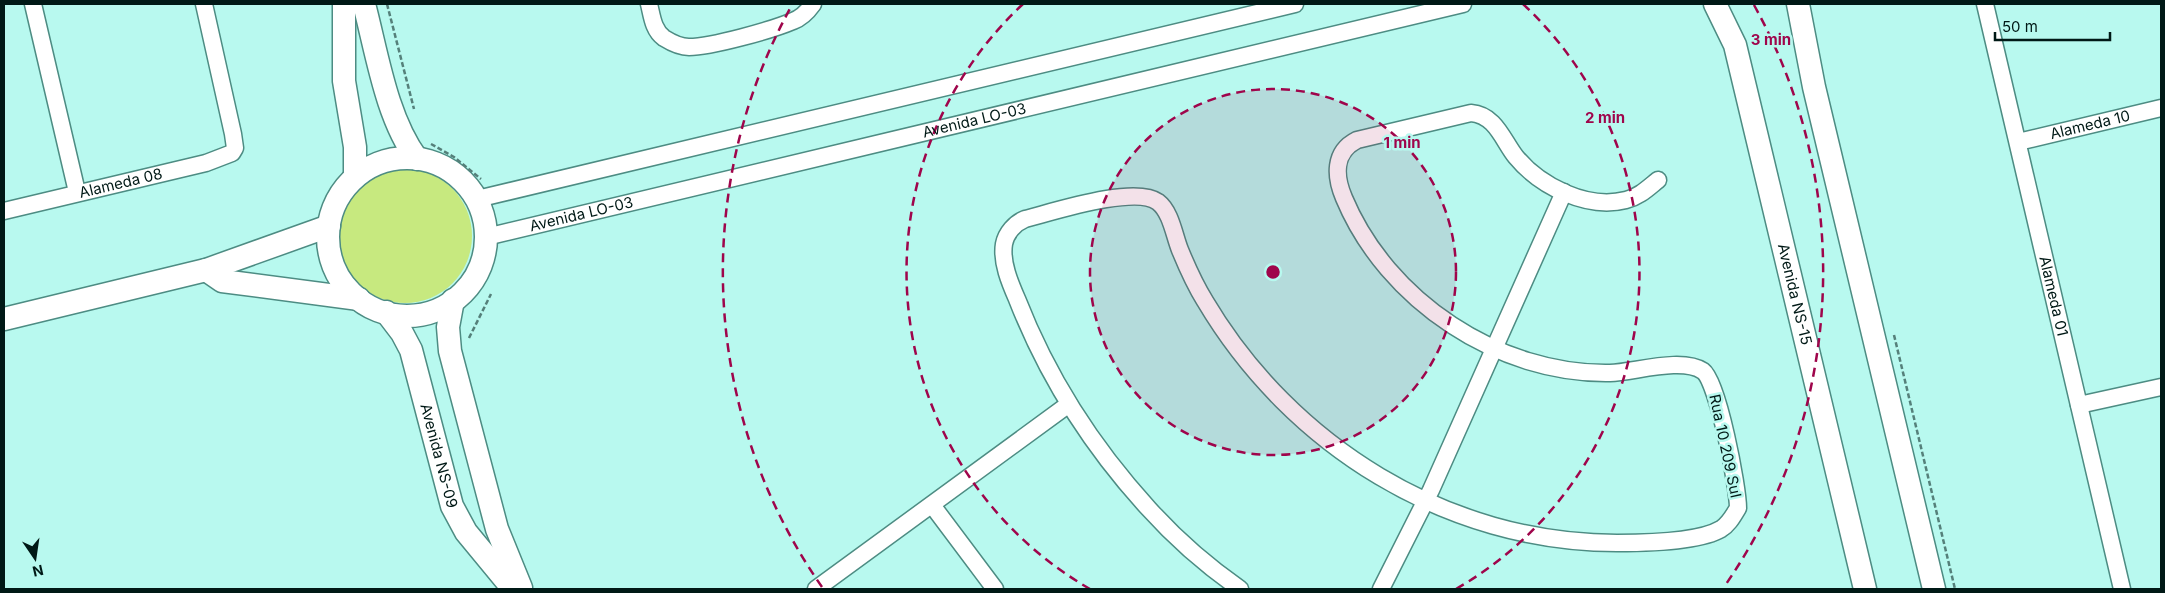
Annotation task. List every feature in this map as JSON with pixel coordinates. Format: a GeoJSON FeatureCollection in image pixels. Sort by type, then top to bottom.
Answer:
{"type":"FeatureCollection","features":[{"type":"Feature","properties":{"kind":"street"},"geometry":{"type":"LineString","coordinates":[[33,4],[77,192]]}},
{"type":"Feature","properties":{"kind":"street","name":"Alameda 08"},"geometry":{"type":"LineString","coordinates":[[4,211],[228,157],[234,150],[233,134],[204,4]]}},
{"type":"Feature","properties":{"kind":"street"},"geometry":{"type":"LineString","coordinates":[[344,4],[344,81],[355,146],[355,177]]}},
{"type":"Feature","properties":{"kind":"street"},"geometry":{"type":"LineString","coordinates":[[364,4],[394,114],[407,144],[420,149],[435,163],[452,171],[466,184],[479,189],[1295,4]]}},
{"type":"Feature","properties":{"kind":"street"},"geometry":{"type":"LineString","coordinates":[[649,4],[660,35],[675,44],[691,47],[758,32],[792,21],[807,12],[813,4]]}},
{"type":"Feature","properties":{"kind":"street","name":"Avenida LO-03"},"geometry":{"type":"LineString","coordinates":[[486,237],[1463,4]]}},
{"type":"Feature","properties":{"kind":"street","name":"Avenida NS-15"},"geometry":{"type":"LineString","coordinates":[[1715,4],[1735,45],[1866,589]]}},
{"type":"Feature","properties":{"kind":"street"},"geometry":{"type":"LineString","coordinates":[[1798,4],[1814,86],[1934,589]]}},
{"type":"Feature","properties":{"kind":"street","name":"Alameda 01"},"geometry":{"type":"LineString","coordinates":[[1985,4],[2122,589]]}},
{"type":"Feature","properties":{"kind":"street","name":"Alameda 10"},"geometry":{"type":"LineString","coordinates":[[2018,142],[2161,108]]}},
{"type":"Feature","properties":{"kind":"street"},"geometry":{"type":"LineString","coordinates":[[1494,347],[1466,334],[1412,295],[1392,274],[1362,233],[1348,209],[1338,182],[1337,169],[1339,158],[1348,146],[1362,138],[1465,113],[1476,114],[1484,116],[1495,126],[1516,157],[1527,168],[1544,182],[1564,192],[1600,201],[1624,201],[1643,192],[1658,180]]}},
{"type":"Feature","properties":{"kind":"street"},"geometry":{"type":"LineString","coordinates":[[359,299],[342,282],[334,266],[329,248],[329,226],[337,201],[355,177],[374,165],[420,149]]}},
{"type":"Feature","properties":{"kind":"street"},"geometry":{"type":"LineString","coordinates":[[206,270],[222,281],[359,299],[386,312],[402,315],[434,310],[453,300],[468,287],[484,257],[486,237],[479,189]]}},
{"type":"Feature","properties":{"kind":"street"},"geometry":{"type":"LineString","coordinates":[[1381,589],[1426,500],[1564,192]]}},
{"type":"Feature","properties":{"kind":"street"},"geometry":{"type":"LineString","coordinates":[[1240,589],[1202,560],[1149,509],[1119,473],[1069,404],[1037,345],[1010,281],[1003,250],[1006,238],[1015,224],[1025,219],[1118,197],[1136,196],[1148,198],[1164,208],[1190,274],[1204,301],[1242,356],[1285,405],[1328,443],[1351,459],[1383,479],[1426,500]]}},
{"type":"Feature","properties":{"kind":"street"},"geometry":{"type":"LineString","coordinates":[[4,319],[206,270],[329,226]]}},
{"type":"Feature","properties":{"kind":"street"},"geometry":{"type":"LineString","coordinates":[[453,300],[448,327],[450,351],[497,529],[521,589]]}},
{"type":"Feature","properties":{"kind":"street","name":"Avenida NS-09"},"geometry":{"type":"LineString","coordinates":[[386,312],[402,333],[411,350],[452,506],[466,532],[513,589]]}},
{"type":"Feature","properties":{"kind":"street","name":"Rua 10 209 Sul"},"geometry":{"type":"LineString","coordinates":[[1426,500],[1504,530],[1567,541],[1598,543],[1646,542],[1708,534],[1724,526],[1738,508],[1735,477],[1712,383],[1704,372],[1688,366],[1621,372],[1576,372],[1528,360],[1494,347]]}},
{"type":"Feature","properties":{"kind":"street"},"geometry":{"type":"LineString","coordinates":[[2079,404],[2161,386]]}},
{"type":"Feature","properties":{"kind":"street"},"geometry":{"type":"LineString","coordinates":[[816,589],[1069,404]]}},
{"type":"Feature","properties":{"kind":"street"},"geometry":{"type":"LineString","coordinates":[[932,505],[995,589]]}},
{"type":"Feature","properties":{"kind":"path"},"geometry":{"type":"LineString","coordinates":[[387,4],[414,112]]}},
{"type":"Feature","properties":{"kind":"path"},"geometry":{"type":"LineString","coordinates":[[420,149],[454,157],[479,189]]}},
{"type":"Feature","properties":{"kind":"path"},"geometry":{"type":"LineString","coordinates":[[467,341],[491,294]]}},
{"type":"Feature","properties":{"kind":"green space"},"geometry":{"type":"Polygon","coordinates":[[[405,169],[431,174],[453,188],[467,210],[472,236],[467,262],[453,284],[431,298],[405,303],[379,298],[357,284],[343,262],[338,236],[343,210],[357,188],[379,174],[405,169]]]}}]}
